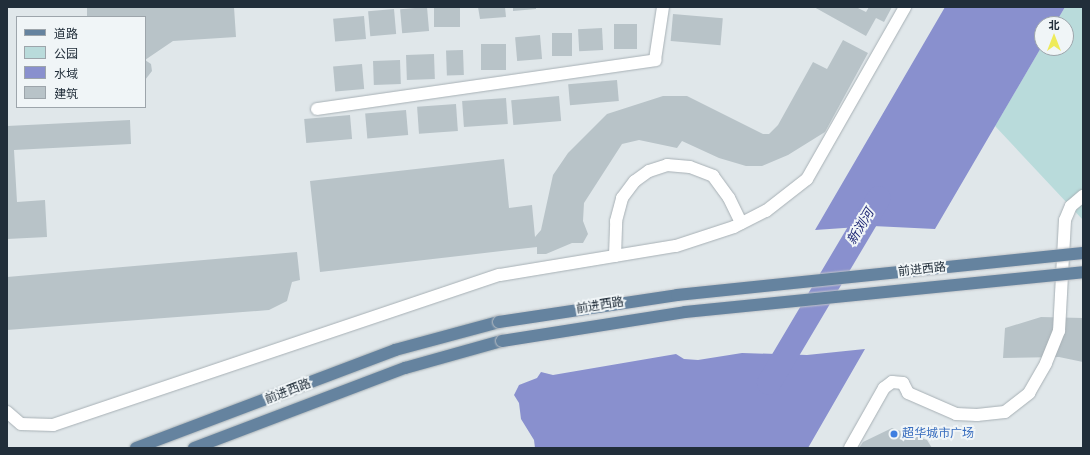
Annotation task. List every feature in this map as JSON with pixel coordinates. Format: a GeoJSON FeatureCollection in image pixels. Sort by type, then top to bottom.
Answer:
{"type":"FeatureCollection","features":[{"type":"Feature","properties":{"kind":"main road","name":"前进西路"},"geometry":{"type":"LineString","coordinates":[[136,448],[396,350],[499,322],[676,295],[1083,253]]}},
{"type":"Feature","properties":{"kind":"main road","name":"前进西路"},"geometry":{"type":"LineString","coordinates":[[194,448],[405,368],[502,341],[685,312],[1083,272]]}},
{"type":"Feature","properties":{"kind":"street"},"geometry":{"type":"LineString","coordinates":[[317,109],[655,60],[663,7]]}},
{"type":"Feature","properties":{"kind":"street"},"geometry":{"type":"LineString","coordinates":[[7,412],[21,424],[53,425],[500,275],[676,246],[741,223],[766,211],[807,180],[905,7]]}},
{"type":"Feature","properties":{"kind":"street"},"geometry":{"type":"LineString","coordinates":[[615,256],[616,221],[622,198],[635,181],[648,171],[667,165],[690,167],[713,176],[729,198],[741,223]]}},
{"type":"Feature","properties":{"kind":"street"},"geometry":{"type":"LineString","coordinates":[[850,448],[884,388],[892,382],[903,383],[908,393],[956,414],[1005,412],[1029,393],[1046,363],[1059,331],[1065,220],[1071,206],[1083,196]]}},
{"type":"Feature","properties":{"kind":"green space"},"geometry":{"type":"Polygon","coordinates":[[[1065,7],[1083,7],[1083,220],[995,126],[1036,56],[1074,56],[1074,16],[1060,16],[1065,7]]]}},
{"type":"Feature","properties":{"kind":"water"},"geometry":{"type":"Polygon","coordinates":[[[945,7],[1065,7],[1060,16],[1034,16],[1034,56],[1036,56],[935,229],[873,226],[815,230],[945,7]]]}},
{"type":"Feature","properties":{"kind":"water"},"geometry":{"type":"Polygon","coordinates":[[[865,349],[808,448],[535,448],[534,440],[521,419],[519,403],[514,395],[519,385],[537,378],[541,372],[553,375],[676,354],[684,359],[698,360],[742,353],[807,355],[865,349]]]}},
{"type":"Feature","properties":{"kind":"building"},"geometry":{"type":"Polygon","coordinates":[[[87,7],[234,7],[236,37],[173,41],[146,59],[146,16],[87,16],[87,7]]]}},
{"type":"Feature","properties":{"kind":"building"},"geometry":{"type":"Polygon","coordinates":[[[427,7],[429,31],[402,33],[400,9],[427,7]]]}},
{"type":"Feature","properties":{"kind":"building"},"geometry":{"type":"Polygon","coordinates":[[[434,7],[460,7],[460,27],[434,27],[434,7]]]}},
{"type":"Feature","properties":{"kind":"building"},"geometry":{"type":"Polygon","coordinates":[[[478,7],[505,7],[506,17],[480,19],[478,7]]]}},
{"type":"Feature","properties":{"kind":"building"},"geometry":{"type":"Polygon","coordinates":[[[513,7],[536,7],[536,9],[513,11],[513,7]]]}},
{"type":"Feature","properties":{"kind":"building"},"geometry":{"type":"Polygon","coordinates":[[[814,7],[856,7],[866,12],[869,7],[892,7],[884,22],[876,18],[866,36],[814,7]]]}},
{"type":"Feature","properties":{"kind":"building"},"geometry":{"type":"Polygon","coordinates":[[[394,9],[396,34],[370,36],[368,11],[394,9]]]}},
{"type":"Feature","properties":{"kind":"building"},"geometry":{"type":"Polygon","coordinates":[[[673,14],[723,18],[720,45],[671,41],[673,14]]]}},
{"type":"Feature","properties":{"kind":"building"},"geometry":{"type":"Polygon","coordinates":[[[364,16],[366,39],[335,42],[333,19],[364,16]]]}},
{"type":"Feature","properties":{"kind":"building"},"geometry":{"type":"Polygon","coordinates":[[[614,24],[637,24],[637,49],[614,49],[614,24]]]}},
{"type":"Feature","properties":{"kind":"building"},"geometry":{"type":"Polygon","coordinates":[[[602,28],[603,50],[579,51],[578,29],[602,28]]]}},
{"type":"Feature","properties":{"kind":"building"},"geometry":{"type":"Polygon","coordinates":[[[552,33],[572,33],[572,56],[552,56],[552,33]]]}},
{"type":"Feature","properties":{"kind":"building"},"geometry":{"type":"Polygon","coordinates":[[[540,35],[542,59],[517,61],[515,37],[540,35]]]}},
{"type":"Feature","properties":{"kind":"building"},"geometry":{"type":"Polygon","coordinates":[[[843,40],[868,53],[825,132],[788,155],[762,166],[746,166],[719,158],[682,141],[677,148],[639,140],[622,144],[584,203],[583,221],[588,234],[583,243],[572,243],[546,254],[537,254],[537,247],[320,272],[310,181],[504,159],[509,208],[532,205],[535,237],[541,230],[553,175],[568,153],[607,114],[663,96],[687,96],[763,134],[769,134],[778,125],[813,62],[827,69],[843,40]]]}},
{"type":"Feature","properties":{"kind":"building"},"geometry":{"type":"Polygon","coordinates":[[[481,44],[506,44],[506,70],[481,70],[481,44]]]}},
{"type":"Feature","properties":{"kind":"building"},"geometry":{"type":"Polygon","coordinates":[[[463,50],[464,75],[447,76],[446,51],[463,50]]]}},
{"type":"Feature","properties":{"kind":"building"},"geometry":{"type":"Polygon","coordinates":[[[434,54],[435,79],[407,80],[406,55],[434,54]]]}},
{"type":"Feature","properties":{"kind":"building"},"geometry":{"type":"Polygon","coordinates":[[[400,60],[401,84],[374,85],[373,61],[400,60]]]}},
{"type":"Feature","properties":{"kind":"building"},"geometry":{"type":"Polygon","coordinates":[[[146,61],[151,64],[152,71],[146,79],[146,61]]]}},
{"type":"Feature","properties":{"kind":"building"},"geometry":{"type":"Polygon","coordinates":[[[362,64],[364,89],[335,91],[333,67],[362,64]]]}},
{"type":"Feature","properties":{"kind":"building"},"geometry":{"type":"Polygon","coordinates":[[[617,80],[619,101],[570,105],[568,84],[617,80]]]}},
{"type":"Feature","properties":{"kind":"building"},"geometry":{"type":"Polygon","coordinates":[[[559,96],[561,121],[513,125],[511,100],[559,96]]]}},
{"type":"Feature","properties":{"kind":"building"},"geometry":{"type":"Polygon","coordinates":[[[506,98],[508,124],[464,127],[462,101],[506,98]]]}},
{"type":"Feature","properties":{"kind":"building"},"geometry":{"type":"Polygon","coordinates":[[[456,104],[458,131],[419,134],[417,107],[456,104]]]}},
{"type":"Feature","properties":{"kind":"building"},"geometry":{"type":"Polygon","coordinates":[[[406,110],[408,135],[367,138],[365,114],[406,110]]]}},
{"type":"Feature","properties":{"kind":"building"},"geometry":{"type":"Polygon","coordinates":[[[350,115],[352,139],[306,143],[304,119],[350,115]]]}},
{"type":"Feature","properties":{"kind":"building"},"geometry":{"type":"Polygon","coordinates":[[[130,120],[131,144],[14,150],[17,202],[45,200],[47,237],[7,239],[7,126],[130,120]]]}},
{"type":"Feature","properties":{"kind":"building"},"geometry":{"type":"Polygon","coordinates":[[[297,252],[300,280],[292,282],[287,301],[269,310],[7,330],[7,277],[297,252]]]}},
{"type":"Feature","properties":{"kind":"building"},"geometry":{"type":"Polygon","coordinates":[[[1041,317],[1083,318],[1083,362],[1059,357],[1003,358],[1005,328],[1041,317]]]}},
{"type":"Feature","properties":{"kind":"building","name":"超华城市广场"},"geometry":{"type":"Polygon","coordinates":[[[892,428],[927,440],[932,448],[859,448],[863,442],[892,428]]]}},
{"type":"Feature","properties":{"kind":"waterway","name":"新浏河"},"geometry":{"type":"LineString","coordinates":[[769,383],[879,198]]}},
{"type":"Feature","properties":{"kind":"place","name":"超华城市广场"},"geometry":{"type":"Point","coordinates":[894,434]}}]}
